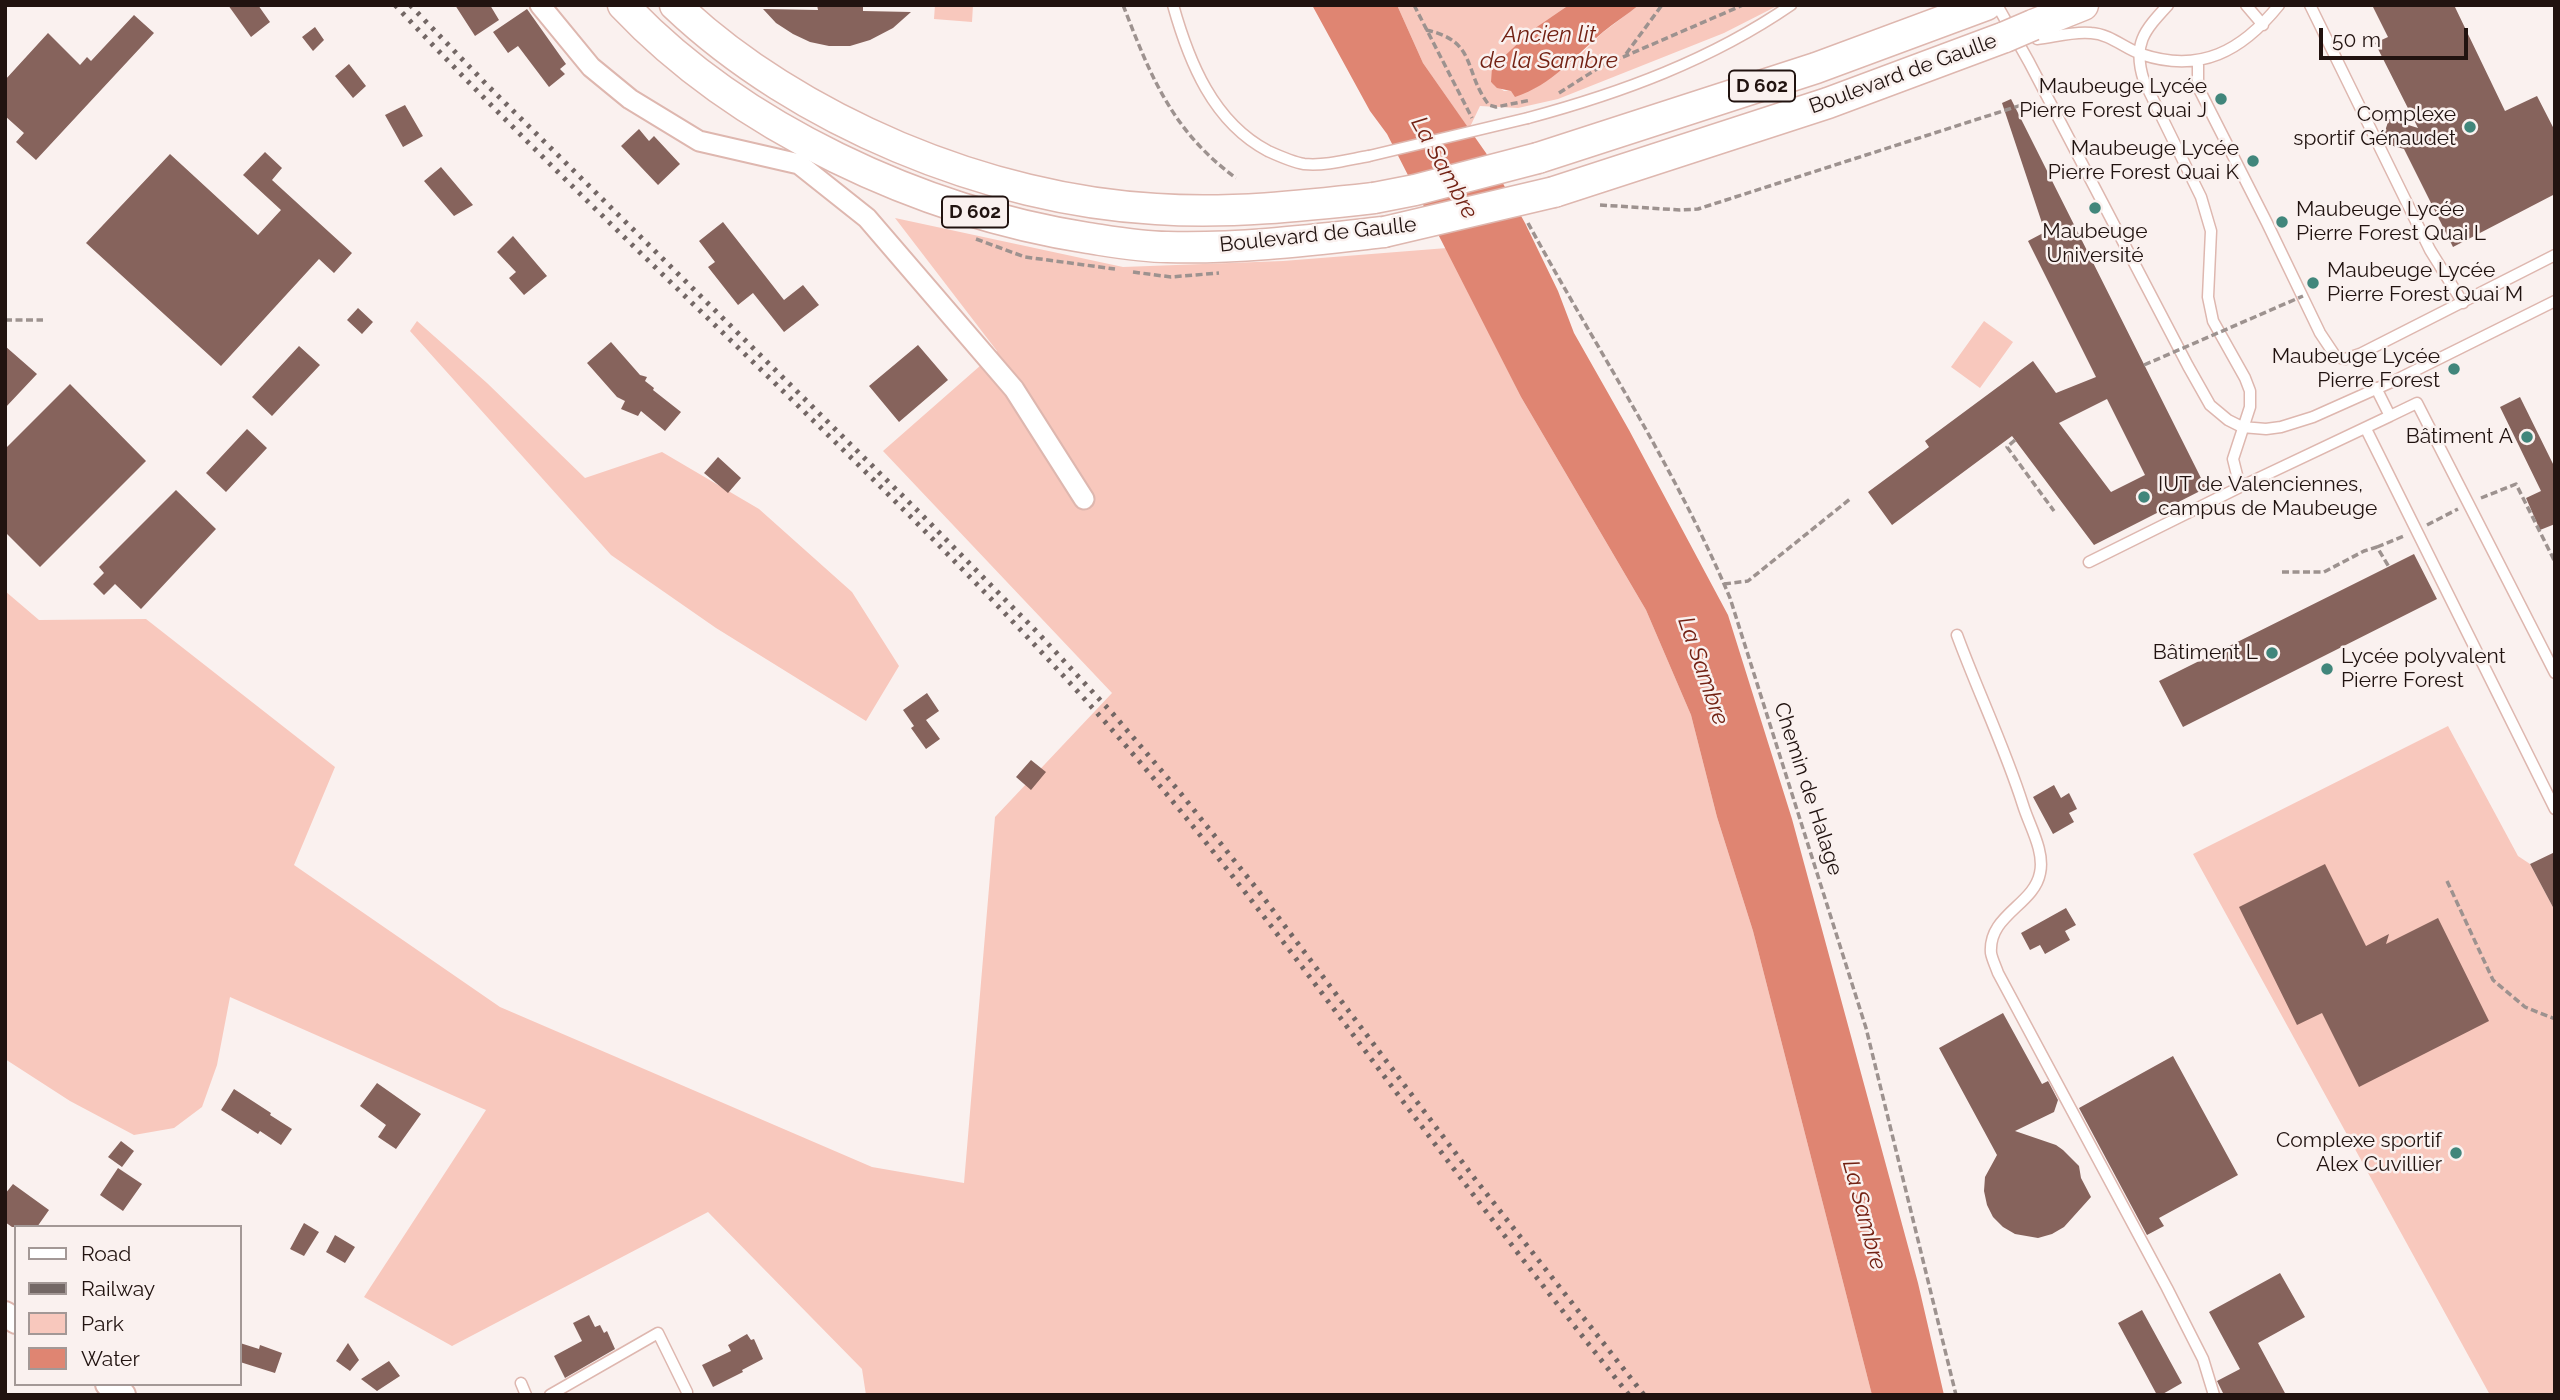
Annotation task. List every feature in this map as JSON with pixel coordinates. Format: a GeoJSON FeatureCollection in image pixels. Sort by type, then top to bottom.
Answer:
{"type":"FeatureCollection","features":[{"type":"Feature","properties":{"kind":"main road","name":"Boulevard de Gaulle"},"geometry":{"type":"LineString","coordinates":[[623,5],[648,32],[694,71],[810,145],[863,169],[974,212],[1041,230],[1118,243],[1165,247],[1297,242],[1384,232],[1554,192],[1828,103],[1952,57],[2035,32],[2083,5]]}},
{"type":"Feature","properties":{"kind":"main road","name":"Boulevard de Gaulle"},"geometry":{"type":"LineString","coordinates":[[675,5],[740,60],[831,114],[937,162],[1055,196],[1156,209],[1264,209],[1374,198],[1415,190],[1538,158],[1816,68],[1989,6]]}},
{"type":"Feature","properties":{"kind":"street"},"geometry":{"type":"LineString","coordinates":[[540,5],[591,67],[630,99],[699,141],[799,164],[867,218],[1014,389],[1084,499]]}},
{"type":"Feature","properties":{"kind":"lane"},"geometry":{"type":"LineString","coordinates":[[1173,5],[1182,39],[1199,77],[1227,120],[1253,143],[1276,155],[1301,164],[1325,164],[1369,156],[1581,104],[1658,77],[1714,51],[1791,5]]}},
{"type":"Feature","properties":{"kind":"lane"},"geometry":{"type":"LineString","coordinates":[[2168,5],[2149,25],[2138,53],[2144,81],[2200,197],[2211,231],[2208,297],[2213,321],[2245,378],[2249,391],[2250,407],[2233,459],[2240,487]]}},
{"type":"Feature","properties":{"kind":"lane"},"geometry":{"type":"LineString","coordinates":[[2246,5],[2263,25]]}},
{"type":"Feature","properties":{"kind":"lane"},"geometry":{"type":"LineString","coordinates":[[2035,32],[2091,33],[2106,36],[2138,53],[2169,62],[2198,60],[2232,48],[2251,36],[2279,5]]}},
{"type":"Feature","properties":{"kind":"lane"},"geometry":{"type":"LineString","coordinates":[[2310,5],[2430,250],[2463,303]]}},
{"type":"Feature","properties":{"kind":"lane"},"geometry":{"type":"LineString","coordinates":[[1989,6],[2048,97],[2210,405],[2228,420],[2242,427],[2266,429],[2313,418],[2555,301]]}},
{"type":"Feature","properties":{"kind":"lane"},"geometry":{"type":"LineString","coordinates":[[2198,60],[2198,87],[2320,333],[2336,357],[2345,359],[2360,354],[2555,256]]}},
{"type":"Feature","properties":{"kind":"lane"},"geometry":{"type":"LineString","coordinates":[[2376,388],[2390,416]]}},
{"type":"Feature","properties":{"kind":"lane"},"geometry":{"type":"LineString","coordinates":[[2089,562],[2417,403],[2555,673]]}},
{"type":"Feature","properties":{"kind":"lane"},"geometry":{"type":"LineString","coordinates":[[2366,429],[2555,809]]}},
{"type":"Feature","properties":{"kind":"lane"},"geometry":{"type":"LineString","coordinates":[[1956,635],[2018,787],[2040,859],[2040,872],[2035,885],[2000,922],[1991,953],[1998,973],[2203,1359],[2214,1395]]}},
{"type":"Feature","properties":{"kind":"lane"},"geometry":{"type":"LineString","coordinates":[[550,1395],[658,1333],[687,1392]]}},
{"type":"Feature","properties":{"kind":"lane"},"geometry":{"type":"LineString","coordinates":[[521,1383],[526,1395]]}},
{"type":"Feature","properties":{"kind":"path"},"geometry":{"type":"LineString","coordinates":[[1123,5],[1161,93],[1181,127],[1213,161],[1236,178]]}},
{"type":"Feature","properties":{"kind":"path"},"geometry":{"type":"LineString","coordinates":[[1623,56],[1662,5]]}},
{"type":"Feature","properties":{"kind":"path"},"geometry":{"type":"LineString","coordinates":[[1548,97],[1623,56],[1743,5]]}},
{"type":"Feature","properties":{"kind":"path"},"geometry":{"type":"LineString","coordinates":[[1426,30],[1443,34],[1460,47],[1489,105],[1496,107],[1534,100]]}},
{"type":"Feature","properties":{"kind":"path"},"geometry":{"type":"LineString","coordinates":[[1589,205],[1698,209],[2048,97]]}},
{"type":"Feature","properties":{"kind":"path","name":"Chemin de Halage"},"geometry":{"type":"LineString","coordinates":[[1532,231],[1636,413],[1707,545],[1724,584],[1777,742],[1866,1028],[1956,1395]]}},
{"type":"Feature","properties":{"kind":"path"},"geometry":{"type":"LineString","coordinates":[[2144,365],[2303,296]]}},
{"type":"Feature","properties":{"kind":"path"},"geometry":{"type":"LineString","coordinates":[[5,320],[43,320]]}},
{"type":"Feature","properties":{"kind":"path"},"geometry":{"type":"LineString","coordinates":[[2015,440],[2007,447],[2054,511]]}},
{"type":"Feature","properties":{"kind":"path"},"geometry":{"type":"LineString","coordinates":[[2282,572],[2324,572],[2364,551],[2416,531],[2468,503],[2516,484],[2555,562]]}},
{"type":"Feature","properties":{"kind":"path"},"geometry":{"type":"LineString","coordinates":[[1724,584],[1748,581],[1850,499]]}},
{"type":"Feature","properties":{"kind":"path"},"geometry":{"type":"LineString","coordinates":[[2377,547],[2389,567]]}},
{"type":"Feature","properties":{"kind":"path"},"geometry":{"type":"LineString","coordinates":[[2447,881],[2493,980],[2525,1007],[2555,1019]]}},
{"type":"Feature","properties":{"kind":"green space"},"geometry":{"type":"Polygon","coordinates":[[[935,5],[973,5],[972,22],[934,19],[935,5]]]}},
{"type":"Feature","properties":{"kind":"green space"},"geometry":{"type":"Polygon","coordinates":[[[1397,5],[1569,5],[1491,82],[1504,91],[1533,89],[1576,59],[1602,33],[1639,5],[1779,5],[1724,33],[1558,99],[1518,108],[1480,106],[1469,129],[1423,63],[1397,5]]]}},
{"type":"Feature","properties":{"kind":"green space"},"geometry":{"type":"Polygon","coordinates":[[[895,218],[1123,267],[1283,261],[1447,248],[1521,397],[1646,610],[1691,715],[1717,817],[1753,931],[1872,1395],[866,1395],[862,1369],[708,1212],[452,1346],[364,1297],[486,1110],[230,997],[217,1065],[202,1107],[174,1128],[134,1135],[70,1101],[5,1059],[5,591],[39,620],[146,619],[335,767],[294,865],[500,1007],[872,1167],[964,1183],[995,817],[1112,693],[883,451],[997,351],[895,218]]]}},
{"type":"Feature","properties":{"kind":"green space"},"geometry":{"type":"Polygon","coordinates":[[[417,321],[487,383],[585,478],[662,452],[759,509],[852,592],[899,666],[866,721],[716,628],[611,555],[410,331],[417,321]]]}},
{"type":"Feature","properties":{"kind":"green space"},"geometry":{"type":"Polygon","coordinates":[[[1984,321],[2013,342],[1980,388],[1951,367],[1984,321]]]}},
{"type":"Feature","properties":{"kind":"green space","name":"Complexe sportif Alex Cuvillier"},"geometry":{"type":"Polygon","coordinates":[[[2448,726],[2518,856],[2530,864],[2555,911],[2555,1395],[2490,1395],[2193,854],[2448,726]]]}},
{"type":"Feature","properties":{"kind":"water","name":"La Sambre"},"geometry":{"type":"Polygon","coordinates":[[[1312,5],[1397,5],[1423,63],[1486,153],[1525,223],[1558,291],[1574,333],[1728,615],[1792,819],[1918,1283],[1944,1395],[1872,1395],[1753,931],[1717,817],[1691,715],[1646,610],[1521,397],[1387,134],[1370,111],[1312,5]]]}},
{"type":"Feature","properties":{"kind":"water","name":"Ancien lit de la Sambre"},"geometry":{"type":"Polygon","coordinates":[[[1569,5],[1639,5],[1540,85],[1515,97],[1511,91],[1497,88],[1491,82],[1492,68],[1531,31],[1569,5]]]}},
{"type":"Feature","properties":{"kind":"building"},"geometry":{"type":"Polygon","coordinates":[[[228,5],[258,5],[270,22],[251,37],[228,5]]]}},
{"type":"Feature","properties":{"kind":"building"},"geometry":{"type":"Polygon","coordinates":[[[455,5],[490,5],[499,20],[475,36],[455,5]]]}},
{"type":"Feature","properties":{"kind":"building"},"geometry":{"type":"Polygon","coordinates":[[[817,5],[863,5],[863,11],[911,12],[893,28],[870,40],[850,46],[829,46],[810,42],[793,34],[776,23],[763,9],[818,10],[817,5]]]}},
{"type":"Feature","properties":{"kind":"building","name":"Complexe sportif Génaudet"},"geometry":{"type":"Polygon","coordinates":[[[2372,5],[2454,5],[2505,111],[2537,96],[2555,131],[2555,194],[2453,247],[2404,149],[2386,144],[2383,137],[2389,119],[2418,128],[2375,43],[2388,37],[2372,5]]]}},
{"type":"Feature","properties":{"kind":"building"},"geometry":{"type":"Polygon","coordinates":[[[527,9],[566,64],[560,69],[565,74],[549,87],[518,46],[508,53],[493,32],[527,9]]]}},
{"type":"Feature","properties":{"kind":"building"},"geometry":{"type":"Polygon","coordinates":[[[134,15],[154,33],[36,160],[16,142],[24,133],[5,116],[5,80],[48,33],[80,65],[87,57],[91,61],[134,15]]]}},
{"type":"Feature","properties":{"kind":"building"},"geometry":{"type":"Polygon","coordinates":[[[315,27],[324,40],[313,51],[302,37],[315,27]]]}},
{"type":"Feature","properties":{"kind":"building"},"geometry":{"type":"Polygon","coordinates":[[[349,64],[366,86],[353,98],[335,76],[349,64]]]}},
{"type":"Feature","properties":{"kind":"building"},"geometry":{"type":"Polygon","coordinates":[[[2011,99],[2206,488],[2094,545],[2012,436],[1892,525],[1868,492],[1929,447],[1925,441],[2033,361],[2056,393],[2096,377],[2028,241],[2045,232],[2002,103],[2011,99]],[[2107,399],[2059,423],[2111,492],[2145,475],[2107,399]]]}},
{"type":"Feature","properties":{"kind":"building"},"geometry":{"type":"Polygon","coordinates":[[[405,105],[423,136],[403,147],[385,115],[405,105]]]}},
{"type":"Feature","properties":{"kind":"building"},"geometry":{"type":"Polygon","coordinates":[[[639,129],[649,141],[654,136],[680,164],[658,185],[621,146],[639,129]]]}},
{"type":"Feature","properties":{"kind":"building"},"geometry":{"type":"Polygon","coordinates":[[[265,152],[282,168],[272,180],[352,253],[334,273],[319,259],[221,366],[86,243],[170,154],[258,235],[281,210],[243,175],[265,152]]]}},
{"type":"Feature","properties":{"kind":"building"},"geometry":{"type":"Polygon","coordinates":[[[441,167],[473,205],[454,216],[424,181],[441,167]]]}},
{"type":"Feature","properties":{"kind":"building"},"geometry":{"type":"Polygon","coordinates":[[[723,222],[784,300],[803,285],[819,305],[784,332],[753,293],[738,305],[708,267],[715,262],[699,241],[723,222]]]}},
{"type":"Feature","properties":{"kind":"building"},"geometry":{"type":"Polygon","coordinates":[[[513,236],[547,276],[524,295],[509,278],[516,272],[497,252],[513,236]]]}},
{"type":"Feature","properties":{"kind":"building"},"geometry":{"type":"Polygon","coordinates":[[[358,308],[373,322],[362,334],[347,320],[358,308]]]}},
{"type":"Feature","properties":{"kind":"building"},"geometry":{"type":"Polygon","coordinates":[[[611,342],[640,375],[647,377],[645,381],[653,390],[681,412],[665,431],[641,411],[638,416],[621,409],[625,401],[617,397],[587,363],[611,342]]]}},
{"type":"Feature","properties":{"kind":"building"},"geometry":{"type":"Polygon","coordinates":[[[918,345],[948,380],[899,422],[869,386],[918,345]]]}},
{"type":"Feature","properties":{"kind":"building"},"geometry":{"type":"Polygon","coordinates":[[[5,346],[37,374],[5,408],[5,346]]]}},
{"type":"Feature","properties":{"kind":"building"},"geometry":{"type":"Polygon","coordinates":[[[299,346],[320,365],[272,416],[252,397],[299,346]]]}},
{"type":"Feature","properties":{"kind":"building"},"geometry":{"type":"Polygon","coordinates":[[[70,384],[146,461],[40,567],[5,532],[5,449],[70,384]]]}},
{"type":"Feature","properties":{"kind":"building","name":"Bâtiment A"},"geometry":{"type":"Polygon","coordinates":[[[2520,397],[2555,468],[2555,524],[2540,530],[2526,498],[2541,491],[2500,407],[2520,397]]]}},
{"type":"Feature","properties":{"kind":"building"},"geometry":{"type":"Polygon","coordinates":[[[247,429],[267,448],[226,492],[206,473],[247,429]]]}},
{"type":"Feature","properties":{"kind":"building"},"geometry":{"type":"Polygon","coordinates":[[[718,457],[741,478],[728,493],[704,473],[718,457]]]}},
{"type":"Feature","properties":{"kind":"building"},"geometry":{"type":"Polygon","coordinates":[[[176,490],[216,529],[141,609],[115,584],[104,595],[93,584],[104,573],[99,567],[176,490]]]}},
{"type":"Feature","properties":{"kind":"building","name":"Bâtiment L"},"geometry":{"type":"Polygon","coordinates":[[[2414,554],[2437,599],[2183,727],[2159,681],[2414,554]]]}},
{"type":"Feature","properties":{"kind":"building"},"geometry":{"type":"Polygon","coordinates":[[[927,693],[939,711],[926,720],[940,739],[926,749],[911,728],[914,726],[903,710],[927,693]]]}},
{"type":"Feature","properties":{"kind":"building"},"geometry":{"type":"Polygon","coordinates":[[[1031,760],[1046,772],[1031,790],[1016,777],[1031,760]]]}},
{"type":"Feature","properties":{"kind":"building"},"geometry":{"type":"Polygon","coordinates":[[[2054,785],[2061,798],[2069,793],[2077,809],[2069,813],[2074,822],[2053,834],[2033,797],[2054,785]]]}},
{"type":"Feature","properties":{"kind":"building"},"geometry":{"type":"Polygon","coordinates":[[[2555,852],[2555,911],[2530,864],[2555,852]]]}},
{"type":"Feature","properties":{"kind":"building"},"geometry":{"type":"Polygon","coordinates":[[[2325,864],[2366,946],[2389,934],[2386,944],[2438,918],[2489,1021],[2359,1087],[2322,1013],[2297,1025],[2239,907],[2325,864]]]}},
{"type":"Feature","properties":{"kind":"building"},"geometry":{"type":"Polygon","coordinates":[[[2066,908],[2076,925],[2065,931],[2070,940],[2045,954],[2040,945],[2030,950],[2021,933],[2066,908]]]}},
{"type":"Feature","properties":{"kind":"building"},"geometry":{"type":"Polygon","coordinates":[[[2003,1013],[2042,1084],[2048,1081],[2058,1100],[2054,1112],[2015,1131],[2063,1150],[2079,1166],[2081,1178],[2091,1197],[2064,1227],[2038,1238],[2015,1234],[1993,1217],[1984,1191],[1985,1177],[1997,1155],[1939,1048],[2003,1013]]]}},
{"type":"Feature","properties":{"kind":"building"},"geometry":{"type":"Polygon","coordinates":[[[2173,1056],[2238,1175],[2159,1218],[2164,1226],[2147,1235],[2079,1108],[2173,1056]]]}},
{"type":"Feature","properties":{"kind":"building"},"geometry":{"type":"Polygon","coordinates":[[[377,1083],[421,1114],[396,1149],[378,1137],[386,1125],[360,1106],[377,1083]]]}},
{"type":"Feature","properties":{"kind":"building"},"geometry":{"type":"Polygon","coordinates":[[[234,1089],[292,1129],[281,1145],[221,1110],[234,1089]]]}},
{"type":"Feature","properties":{"kind":"building"},"geometry":{"type":"Polygon","coordinates":[[[121,1141],[134,1151],[122,1167],[108,1157],[121,1141]]]}},
{"type":"Feature","properties":{"kind":"building"},"geometry":{"type":"Polygon","coordinates":[[[118,1168],[142,1184],[123,1211],[100,1195],[118,1168]]]}},
{"type":"Feature","properties":{"kind":"building"},"geometry":{"type":"Polygon","coordinates":[[[13,1184],[49,1210],[38,1225],[12,1227],[5,1222],[5,1194],[13,1184]]]}},
{"type":"Feature","properties":{"kind":"building"},"geometry":{"type":"Polygon","coordinates":[[[304,1223],[319,1232],[304,1256],[290,1249],[304,1223]]]}},
{"type":"Feature","properties":{"kind":"building"},"geometry":{"type":"Polygon","coordinates":[[[335,1235],[355,1247],[345,1263],[326,1252],[335,1235]]]}},
{"type":"Feature","properties":{"kind":"building"},"geometry":{"type":"Polygon","coordinates":[[[2280,1273],[2305,1317],[2258,1343],[2286,1395],[2224,1395],[2217,1381],[2240,1369],[2209,1312],[2280,1273]]]}},
{"type":"Feature","properties":{"kind":"building"},"geometry":{"type":"Polygon","coordinates":[[[2142,1310],[2182,1383],[2161,1395],[2157,1395],[2118,1323],[2142,1310]]]}},
{"type":"Feature","properties":{"kind":"building"},"geometry":{"type":"Polygon","coordinates":[[[589,1315],[595,1327],[600,1325],[604,1333],[607,1331],[615,1349],[565,1378],[554,1356],[582,1341],[573,1323],[589,1315]]]}},
{"type":"Feature","properties":{"kind":"building"},"geometry":{"type":"Polygon","coordinates":[[[747,1334],[751,1340],[754,1339],[763,1359],[713,1387],[702,1365],[731,1351],[728,1345],[747,1334]]]}},
{"type":"Feature","properties":{"kind":"building"},"geometry":{"type":"Polygon","coordinates":[[[348,1343],[359,1360],[350,1371],[336,1361],[348,1343]]]}},
{"type":"Feature","properties":{"kind":"building"},"geometry":{"type":"Polygon","coordinates":[[[242,1344],[259,1349],[260,1345],[282,1353],[275,1373],[242,1363],[242,1344]]]}},
{"type":"Feature","properties":{"kind":"building"},"geometry":{"type":"Polygon","coordinates":[[[389,1361],[400,1376],[377,1391],[361,1379],[389,1361]]]}},
{"type":"Feature","properties":{"kind":"railway"},"geometry":{"type":"LineString","coordinates":[[395,5],[572,186],[933,539],[1106,723],[1179,809],[1248,897],[1629,1395]]}},
{"type":"Feature","properties":{"kind":"railway"},"geometry":{"type":"LineString","coordinates":[[410,5],[488,86],[917,510],[1114,715],[1257,889],[1475,1179],[1644,1395]]}},
{"type":"Feature","properties":{"kind":"place","name":"Maubeuge Lycée Pierre Forest Quai J"},"geometry":{"type":"Point","coordinates":[2221,99]}},
{"type":"Feature","properties":{"kind":"place","name":"Complexe sportif Génaudet"},"geometry":{"type":"Point","coordinates":[2470,127]}},
{"type":"Feature","properties":{"kind":"place","name":"Maubeuge Lycée Pierre Forest Quai K"},"geometry":{"type":"Point","coordinates":[2253,161]}},
{"type":"Feature","properties":{"kind":"place","name":"Maubeuge Université"},"geometry":{"type":"Point","coordinates":[2095,208]}},
{"type":"Feature","properties":{"kind":"place","name":"Maubeuge Lycée Pierre Forest Quai L"},"geometry":{"type":"Point","coordinates":[2282,222]}},
{"type":"Feature","properties":{"kind":"place","name":"Maubeuge Lycée Pierre Forest Quai M"},"geometry":{"type":"Point","coordinates":[2313,283]}},
{"type":"Feature","properties":{"kind":"place","name":"Maubeuge Lycée Pierre Forest"},"geometry":{"type":"Point","coordinates":[2454,369]}},
{"type":"Feature","properties":{"kind":"place","name":"Bâtiment A"},"geometry":{"type":"Point","coordinates":[2527,437]}},
{"type":"Feature","properties":{"kind":"place","name":"IUT de Valenciennes, campus de Maubeuge"},"geometry":{"type":"Point","coordinates":[2144,497]}},
{"type":"Feature","properties":{"kind":"place","name":"Bâtiment L"},"geometry":{"type":"Point","coordinates":[2272,653]}},
{"type":"Feature","properties":{"kind":"place","name":"Lycée polyvalent Pierre Forest"},"geometry":{"type":"Point","coordinates":[2327,669]}},
{"type":"Feature","properties":{"kind":"place","name":"Complexe sportif Alex Cuvillier"},"geometry":{"type":"Point","coordinates":[2456,1153]}}]}
